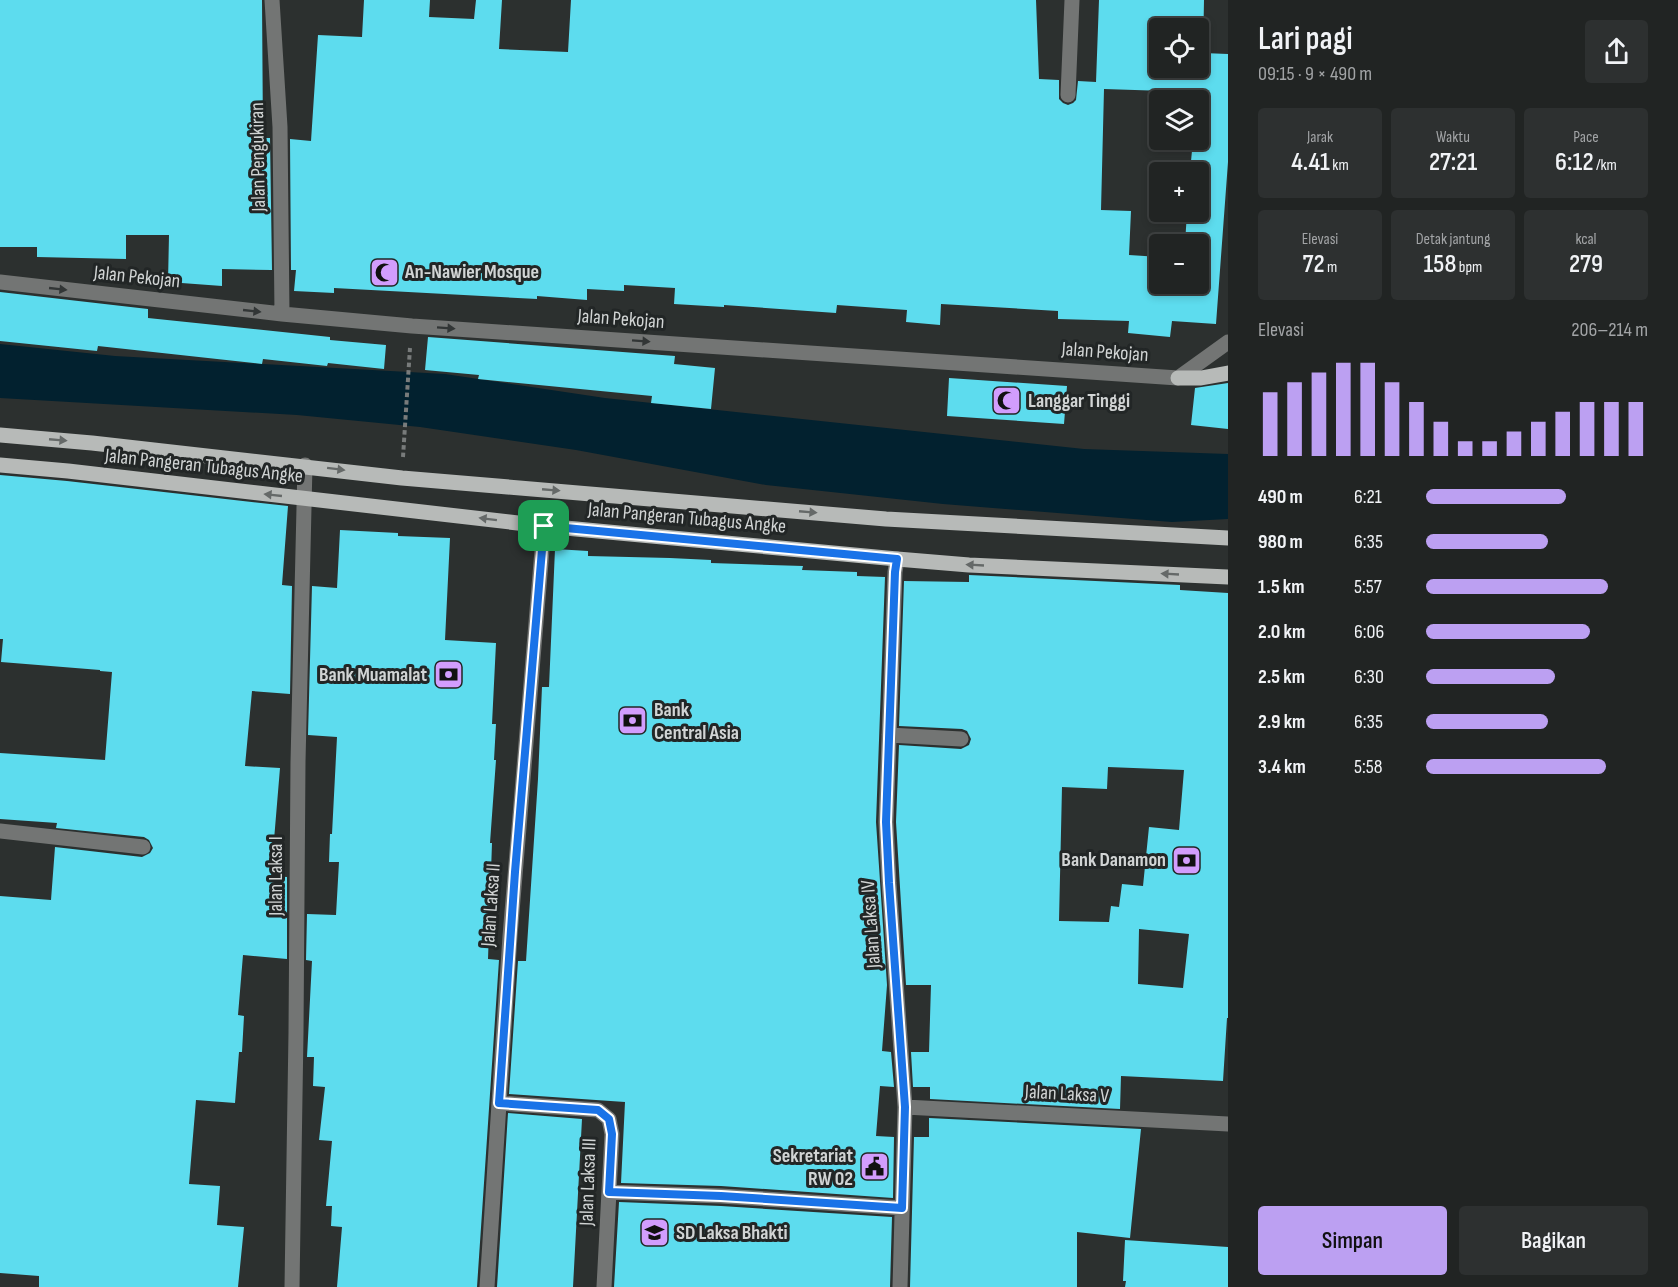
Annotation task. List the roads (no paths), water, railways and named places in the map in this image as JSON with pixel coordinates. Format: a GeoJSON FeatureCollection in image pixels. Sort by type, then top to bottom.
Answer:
{"type":"FeatureCollection","features":[{"type":"Feature","properties":{"kind":"main road"},"geometry":{"type":"LineString","coordinates":[[1178,378],[1201,378],[1228,373]]}},
{"type":"Feature","properties":{"kind":"main road","name":"Jalan Pangeran Tubagus Angke"},"geometry":{"type":"LineString","coordinates":[[0,435],[305,465],[402,478],[886,519],[1228,538]]}},
{"type":"Feature","properties":{"kind":"main road","name":"Jalan Pangeran Tubagus Angke"},"geometry":{"type":"LineString","coordinates":[[0,465],[544,526],[897,559],[969,565],[1228,577]]}},
{"type":"Feature","properties":{"kind":"street","name":"Jalan Pengukiran"},"geometry":{"type":"LineString","coordinates":[[272,0],[280,127],[282,314]]}},
{"type":"Feature","properties":{"kind":"street"},"geometry":{"type":"LineString","coordinates":[[1068,95],[1072,0]]}},
{"type":"Feature","properties":{"kind":"street","name":"Jalan Pekojan"},"geometry":{"type":"LineString","coordinates":[[0,282],[282,314],[423,327],[1178,378]]}},
{"type":"Feature","properties":{"kind":"street"},"geometry":{"type":"LineString","coordinates":[[1178,378],[1228,342]]}},
{"type":"Feature","properties":{"kind":"street","name":"Jalan Laksa I"},"geometry":{"type":"LineString","coordinates":[[292,1287],[298,762],[305,465]]}},
{"type":"Feature","properties":{"kind":"street","name":"Jalan Laksa II"},"geometry":{"type":"LineString","coordinates":[[487,1287],[514,876],[544,526]]}},
{"type":"Feature","properties":{"kind":"street","name":"Jalan Laksa IV"},"geometry":{"type":"LineString","coordinates":[[897,559],[886,822],[889,895],[905,1107],[900,1287]]}},
{"type":"Feature","properties":{"kind":"street"},"geometry":{"type":"LineString","coordinates":[[889,735],[962,739]]}},
{"type":"Feature","properties":{"kind":"street"},"geometry":{"type":"LineString","coordinates":[[0,831],[143,847]]}},
{"type":"Feature","properties":{"kind":"street","name":"Jalan Laksa III"},"geometry":{"type":"LineString","coordinates":[[499,1103],[598,1110],[609,1119],[612,1134],[604,1287]]}},
{"type":"Feature","properties":{"kind":"street","name":"Jalan Laksa V"},"geometry":{"type":"LineString","coordinates":[[905,1107],[1228,1124]]}},
{"type":"Feature","properties":{"kind":"street"},"geometry":{"type":"LineString","coordinates":[[609,1192],[721,1196],[902,1208]]}},
{"type":"Feature","properties":{"kind":"water"},"geometry":{"type":"Polygon","coordinates":[[[0,344],[115,356],[445,374],[605,398],[1084,449],[1228,454],[1228,519],[1172,522],[943,504],[766,485],[576,450],[420,427],[297,415],[0,398],[0,344]]]}},
{"type":"Feature","properties":{"kind":"place","name":"An-Nawier Mosque"},"geometry":{"type":"Point","coordinates":[384,272]}},
{"type":"Feature","properties":{"kind":"place","name":"Langgar Tinggi"},"geometry":{"type":"Point","coordinates":[1007,401]}},
{"type":"Feature","properties":{"kind":"place","name":"Bank Muamalat"},"geometry":{"type":"Point","coordinates":[448,675]}},
{"type":"Feature","properties":{"kind":"place","name":"Bank Central Asia"},"geometry":{"type":"Point","coordinates":[633,721]}},
{"type":"Feature","properties":{"kind":"place","name":"Bank Danamon"},"geometry":{"type":"Point","coordinates":[1187,860]}},
{"type":"Feature","properties":{"kind":"place","name":"Sekretariat RW 02"},"geometry":{"type":"Point","coordinates":[874,1167]}},
{"type":"Feature","properties":{"kind":"place","name":"SD Laksa Bhakti"},"geometry":{"type":"Point","coordinates":[655,1233]}}]}
